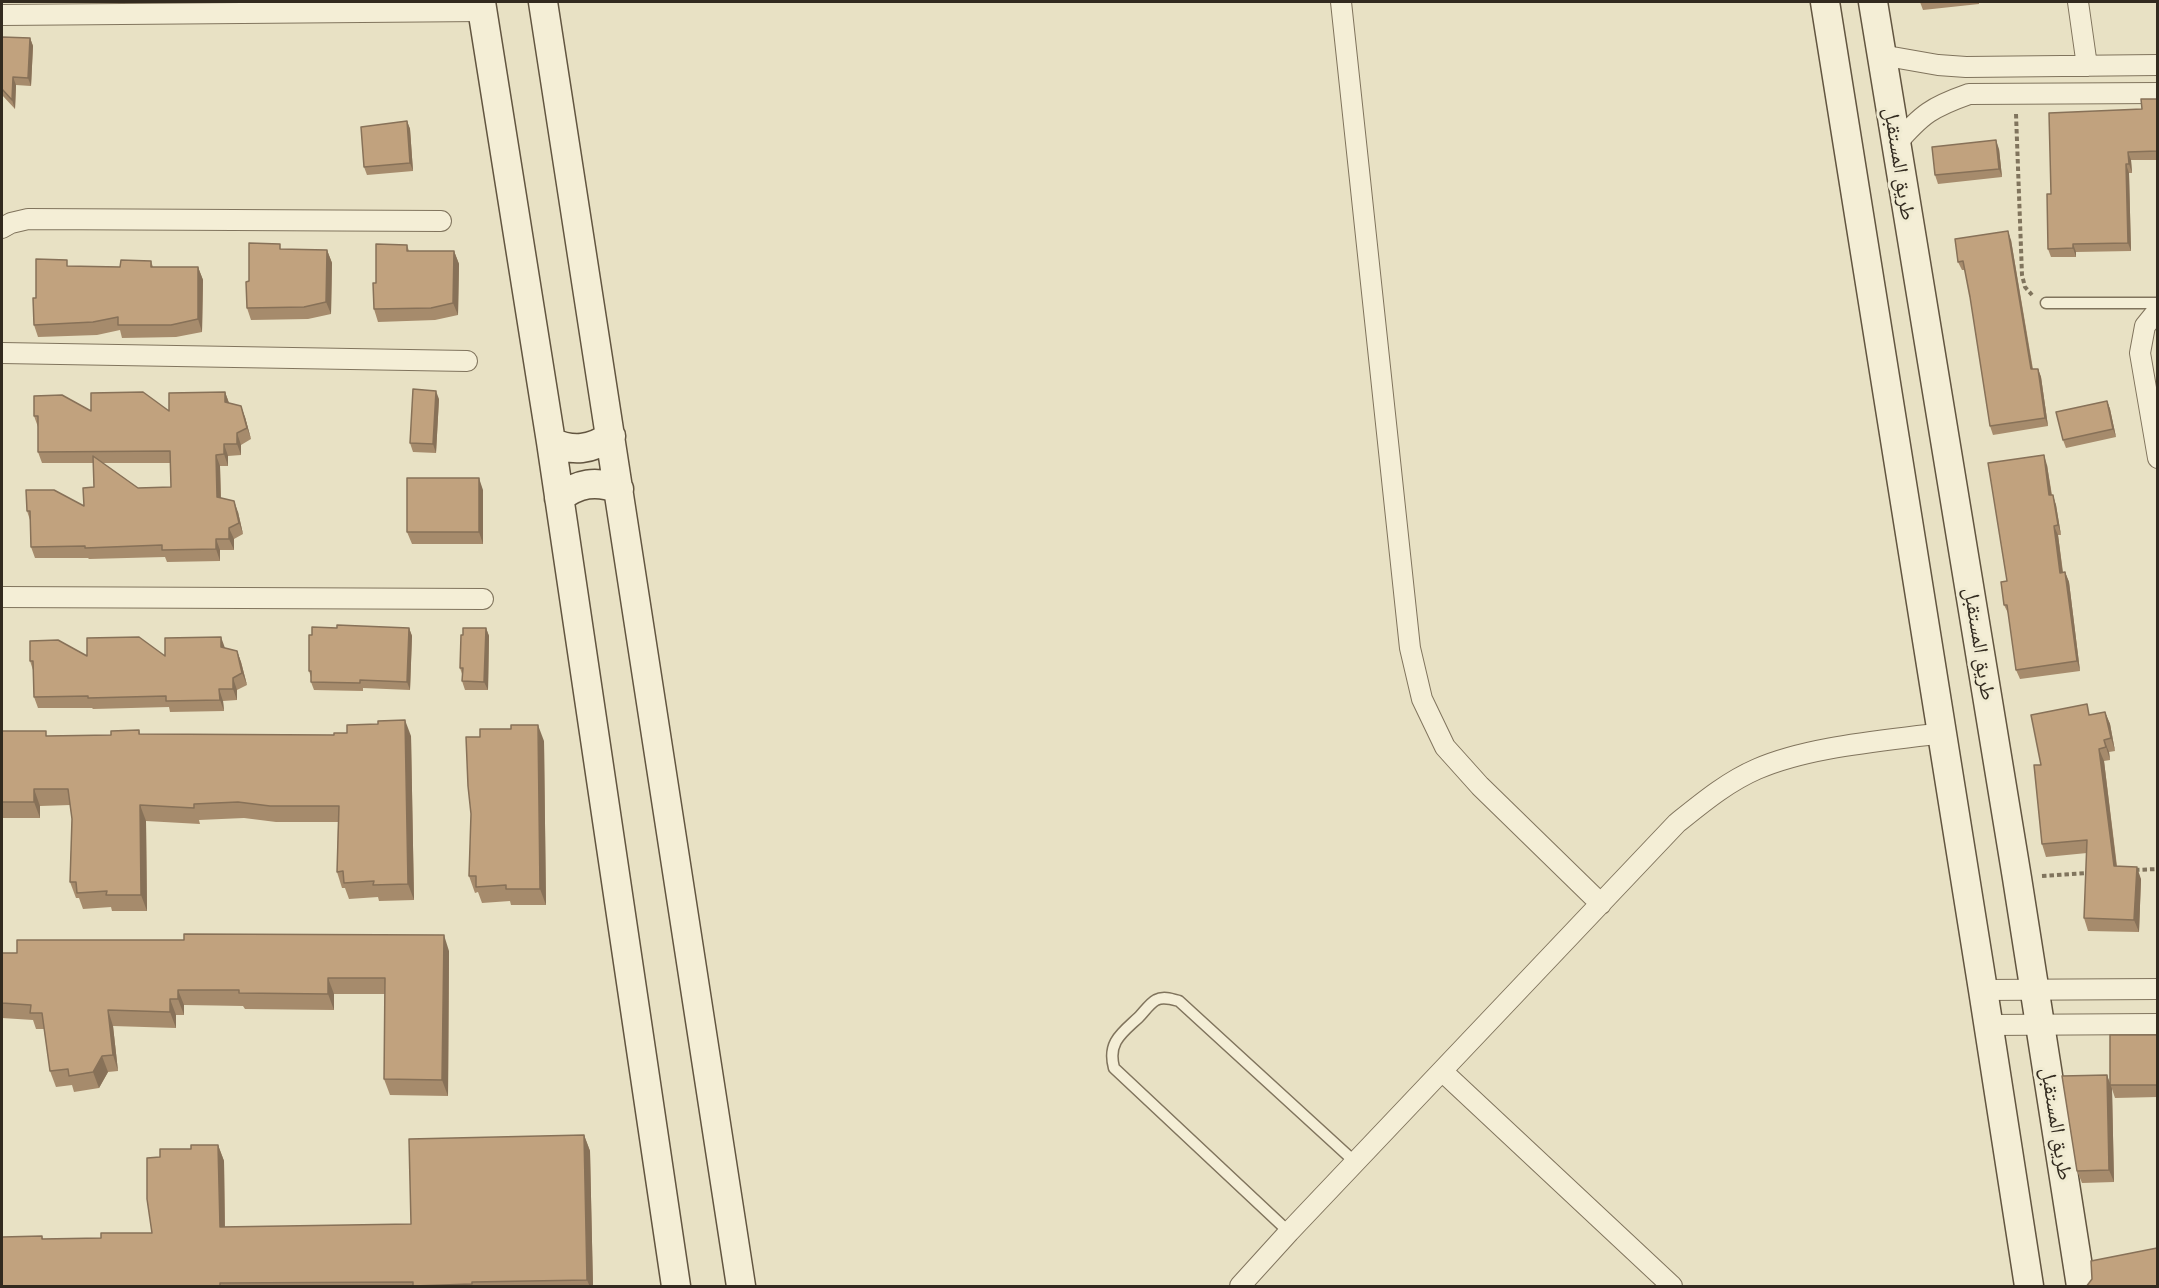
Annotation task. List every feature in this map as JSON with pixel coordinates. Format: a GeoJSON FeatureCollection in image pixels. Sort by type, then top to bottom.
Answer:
{"type":"FeatureCollection","features":[{"type":"Feature","properties":{"kind":"street"},"geometry":{"type":"LineString","coordinates":[[543,2],[741,1287]]}},
{"type":"Feature","properties":{"kind":"street"},"geometry":{"type":"LineString","coordinates":[[1341,2],[1410,648],[1422,699],[1445,747],[1480,786],[1601,904]]}},
{"type":"Feature","properties":{"kind":"street"},"geometry":{"type":"LineString","coordinates":[[1825,2],[2029,1287]]}},
{"type":"Feature","properties":{"kind":"street","name":"طريق المستقبل"},"geometry":{"type":"LineString","coordinates":[[1873,2],[2036,990],[2081,1287]]}},
{"type":"Feature","properties":{"kind":"street"},"geometry":{"type":"LineString","coordinates":[[2078,2],[2087,66]]}},
{"type":"Feature","properties":{"kind":"street"},"geometry":{"type":"LineString","coordinates":[[2,15],[482,6],[551,442],[676,1287]]}},
{"type":"Feature","properties":{"kind":"street"},"geometry":{"type":"LineString","coordinates":[[1881,55],[1938,65],[1966,67],[2157,65]]}},
{"type":"Feature","properties":{"kind":"street"},"geometry":{"type":"LineString","coordinates":[[1966,67],[1969,94]]}},
{"type":"Feature","properties":{"kind":"street"},"geometry":{"type":"LineString","coordinates":[[1896,144],[1917,119],[1942,103],[1969,94],[2157,93]]}},
{"type":"Feature","properties":{"kind":"street"},"geometry":{"type":"LineString","coordinates":[[2,228],[28,219],[441,220]]}},
{"type":"Feature","properties":{"kind":"street"},"geometry":{"type":"LineString","coordinates":[[2157,310],[2145,326],[2140,353],[2157,458]]}},
{"type":"Feature","properties":{"kind":"street"},"geometry":{"type":"LineString","coordinates":[[2,353],[467,361]]}},
{"type":"Feature","properties":{"kind":"street"},"geometry":{"type":"LineString","coordinates":[[551,442],[575,450],[600,444],[611,436]]}},
{"type":"Feature","properties":{"kind":"street"},"geometry":{"type":"LineString","coordinates":[[559,498],[569,490],[594,483],[619,489]]}},
{"type":"Feature","properties":{"kind":"street"},"geometry":{"type":"LineString","coordinates":[[2,597],[483,599]]}},
{"type":"Feature","properties":{"kind":"street"},"geometry":{"type":"LineString","coordinates":[[1240,1287],[1289,1232],[1677,823],[1714,793],[1757,769],[1803,753],[1942,733]]}},
{"type":"Feature","properties":{"kind":"street"},"geometry":{"type":"LineString","coordinates":[[1983,990],[2157,989]]}},
{"type":"Feature","properties":{"kind":"street"},"geometry":{"type":"LineString","coordinates":[[1989,1025],[2157,1024]]}},
{"type":"Feature","properties":{"kind":"street"},"geometry":{"type":"LineString","coordinates":[[1442,1071],[1672,1287]]}},
{"type":"Feature","properties":{"kind":"lane"},"geometry":{"type":"LineString","coordinates":[[2046,303],[2157,303]]}},
{"type":"Feature","properties":{"kind":"lane"},"geometry":{"type":"LineString","coordinates":[[1289,1232],[1114,1068],[1113,1048],[1117,1039],[1156,999],[1168,997],[1179,1001],[1355,1162]]}},
{"type":"Feature","properties":{"kind":"path"},"geometry":{"type":"LineString","coordinates":[[2015,94],[2022,275],[2025,287],[2033,297],[2046,303]]}},
{"type":"Feature","properties":{"kind":"path"},"geometry":{"type":"LineString","coordinates":[[2134,870],[2157,869]]}},
{"type":"Feature","properties":{"kind":"path"},"geometry":{"type":"LineString","coordinates":[[2017,878],[2099,873]]}},
{"type":"Feature","properties":{"kind":"building"},"geometry":{"type":"Polygon","coordinates":[[[2,37],[30,38],[28,78],[13,77],[12,100],[2,89],[2,37]]]}},
{"type":"Feature","properties":{"kind":"building"},"geometry":{"type":"Polygon","coordinates":[[[2141,99],[2157,99],[2157,151],[2128,152],[2129,164],[2126,164],[2128,243],[2073,244],[2073,248],[2048,249],[2047,194],[2051,194],[2049,113],[2142,109],[2141,99]]]}},
{"type":"Feature","properties":{"kind":"building"},"geometry":{"type":"Polygon","coordinates":[[[407,121],[410,163],[364,167],[361,127],[407,121]]]}},
{"type":"Feature","properties":{"kind":"building"},"geometry":{"type":"Polygon","coordinates":[[[1996,140],[1999,169],[1935,175],[1932,147],[1996,140]]]}},
{"type":"Feature","properties":{"kind":"building"},"geometry":{"type":"Polygon","coordinates":[[[2008,231],[2031,369],[2038,369],[2045,418],[1990,426],[1970,297],[1963,261],[1958,262],[1955,239],[2008,231]]]}},
{"type":"Feature","properties":{"kind":"building"},"geometry":{"type":"Polygon","coordinates":[[[249,243],[280,244],[280,249],[327,250],[326,302],[304,307],[247,308],[249,243]]]}},
{"type":"Feature","properties":{"kind":"building"},"geometry":{"type":"Polygon","coordinates":[[[376,244],[407,245],[407,251],[454,251],[453,303],[431,308],[374,309],[376,244]]]}},
{"type":"Feature","properties":{"kind":"building"},"geometry":{"type":"Polygon","coordinates":[[[36,259],[67,260],[67,266],[120,267],[121,260],[151,261],[151,267],[198,267],[198,319],[171,325],[118,325],[118,317],[93,322],[34,325],[33,298],[36,298],[36,259]]]}},
{"type":"Feature","properties":{"kind":"building"},"geometry":{"type":"Polygon","coordinates":[[[413,389],[436,391],[433,444],[410,443],[413,389]]]}},
{"type":"Feature","properties":{"kind":"building"},"geometry":{"type":"Polygon","coordinates":[[[143,392],[169,411],[169,393],[225,392],[225,402],[241,406],[247,428],[237,433],[237,444],[224,444],[224,454],[216,455],[217,497],[234,501],[239,523],[229,528],[229,539],[216,539],[216,549],[162,550],[162,545],[85,548],[85,546],[31,547],[30,511],[27,511],[26,490],[54,490],[84,506],[83,488],[94,487],[93,456],[138,488],[171,487],[170,451],[38,452],[38,416],[34,416],[34,396],[62,395],[91,411],[91,393],[143,392]]]}},
{"type":"Feature","properties":{"kind":"building"},"geometry":{"type":"Polygon","coordinates":[[[2107,401],[2113,429],[2063,440],[2056,412],[2107,401]]]}},
{"type":"Feature","properties":{"kind":"building"},"geometry":{"type":"Polygon","coordinates":[[[2044,455],[2049,495],[2053,495],[2058,525],[2054,526],[2060,573],[2065,572],[2077,661],[2016,670],[2007,605],[2004,605],[2001,582],[2007,581],[1988,463],[2044,455]]]}},
{"type":"Feature","properties":{"kind":"building"},"geometry":{"type":"Polygon","coordinates":[[[407,478],[479,478],[479,532],[407,532],[407,478]]]}},
{"type":"Feature","properties":{"kind":"building"},"geometry":{"type":"Polygon","coordinates":[[[337,625],[409,628],[407,682],[360,680],[360,683],[311,682],[309,635],[312,635],[312,627],[337,628],[337,625]]]}},
{"type":"Feature","properties":{"kind":"building"},"geometry":{"type":"Polygon","coordinates":[[[463,628],[486,628],[484,682],[462,681],[463,668],[460,668],[463,628]]]}},
{"type":"Feature","properties":{"kind":"building"},"geometry":{"type":"Polygon","coordinates":[[[139,637],[165,656],[165,638],[221,637],[221,647],[237,651],[242,673],[233,678],[233,689],[219,689],[220,700],[166,701],[166,696],[34,697],[30,641],[58,640],[87,656],[87,638],[139,637]]]}},
{"type":"Feature","properties":{"kind":"building"},"geometry":{"type":"Polygon","coordinates":[[[2087,704],[2089,715],[2105,712],[2111,738],[2104,740],[2106,747],[2099,749],[2114,866],[2137,867],[2134,920],[2084,918],[2087,840],[2042,844],[2034,765],[2041,765],[2031,715],[2087,704]]]}},
{"type":"Feature","properties":{"kind":"building"},"geometry":{"type":"Polygon","coordinates":[[[405,720],[408,884],[373,885],[374,881],[344,883],[343,871],[337,872],[339,806],[270,806],[238,802],[194,804],[194,808],[140,805],[141,895],[106,895],[107,891],[77,893],[76,882],[70,882],[72,819],[68,789],[34,789],[34,802],[2,802],[2,731],[46,731],[46,736],[111,735],[111,731],[139,730],[139,734],[334,735],[334,733],[347,733],[347,725],[405,720]]]}},
{"type":"Feature","properties":{"kind":"building"},"geometry":{"type":"Polygon","coordinates":[[[511,725],[538,725],[540,889],[506,889],[506,885],[476,887],[476,876],[469,876],[471,814],[466,737],[480,737],[480,729],[511,729],[511,725]]]}},
{"type":"Feature","properties":{"kind":"building"},"geometry":{"type":"Polygon","coordinates":[[[184,934],[444,935],[442,1080],[384,1079],[385,978],[328,978],[328,994],[178,990],[178,999],[170,999],[170,1012],[108,1010],[113,1055],[102,1056],[93,1072],[69,1076],[68,1069],[50,1071],[42,1013],[30,1013],[31,1005],[2,1003],[2,953],[17,953],[17,940],[184,940],[184,934]]]}},
{"type":"Feature","properties":{"kind":"building"},"geometry":{"type":"Polygon","coordinates":[[[2110,1035],[2157,1035],[2157,1085],[2110,1085],[2110,1035]]]}},
{"type":"Feature","properties":{"kind":"building"},"geometry":{"type":"Polygon","coordinates":[[[2107,1075],[2109,1170],[2077,1171],[2062,1076],[2107,1075]]]}},
{"type":"Feature","properties":{"kind":"building"},"geometry":{"type":"Polygon","coordinates":[[[584,1135],[587,1280],[472,1282],[472,1284],[413,1286],[413,1282],[220,1283],[220,1287],[2,1287],[2,1237],[101,1238],[101,1233],[152,1233],[147,1199],[147,1158],[160,1157],[160,1149],[191,1149],[191,1145],[218,1145],[220,1227],[411,1224],[409,1139],[584,1135]]]}},
{"type":"Feature","properties":{"kind":"building"},"geometry":{"type":"Polygon","coordinates":[[[2157,1248],[2157,1287],[2086,1287],[2092,1279],[2091,1261],[2157,1248]]]}}]}
